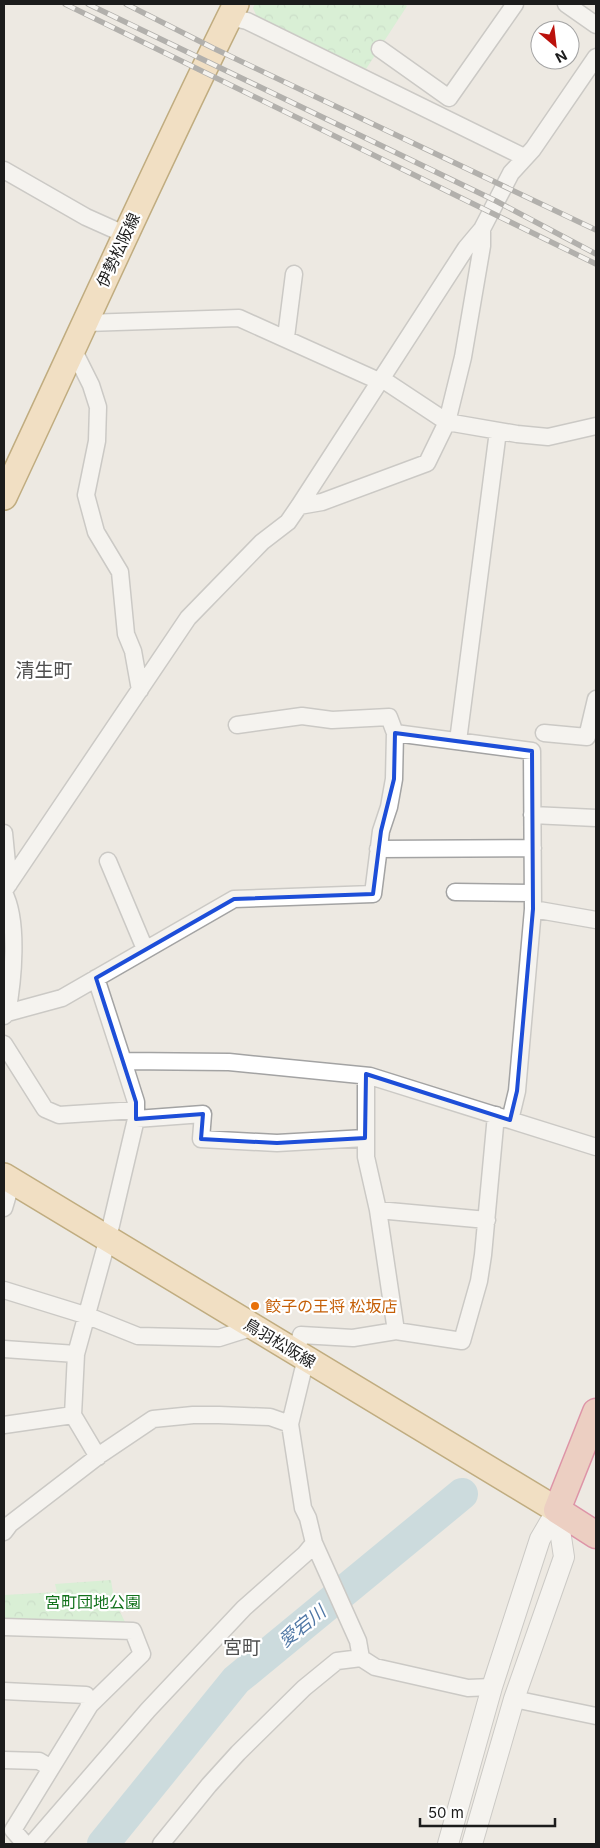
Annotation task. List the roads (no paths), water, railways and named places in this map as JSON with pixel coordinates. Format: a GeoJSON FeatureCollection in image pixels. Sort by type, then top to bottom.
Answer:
{"type":"FeatureCollection","features":[{"type":"Feature","properties":{"kind":"highway"},"geometry":{"type":"LineString","coordinates":[[596,1412],[557,1510],[596,1534]]}},
{"type":"Feature","properties":{"kind":"main road","name":"伊勢松阪線"},"geometry":{"type":"LineString","coordinates":[[4,497],[86,323],[124,234],[233,10]]}},
{"type":"Feature","properties":{"kind":"main road","name":"鳥羽松阪線"},"geometry":{"type":"LineString","coordinates":[[8,1179],[557,1510]]}},
{"type":"Feature","properties":{"kind":"street"},"geometry":{"type":"LineString","coordinates":[[440,116],[449,98],[515,4]]}},
{"type":"Feature","properties":{"kind":"street"},"geometry":{"type":"LineString","coordinates":[[566,4],[596,25]]}},
{"type":"Feature","properties":{"kind":"street"},"geometry":{"type":"LineString","coordinates":[[233,10],[247,21],[524,157]]}},
{"type":"Feature","properties":{"kind":"street"},"geometry":{"type":"LineString","coordinates":[[380,49],[449,98]]}},
{"type":"Feature","properties":{"kind":"street"},"geometry":{"type":"LineString","coordinates":[[6,889],[188,618],[262,542],[288,522],[466,248],[482,229],[504,185],[532,149],[596,57]]}},
{"type":"Feature","properties":{"kind":"street"},"geometry":{"type":"LineString","coordinates":[[4,170],[86,217],[124,234]]}},
{"type":"Feature","properties":{"kind":"street"},"geometry":{"type":"LineString","coordinates":[[299,506],[322,502],[427,463],[447,422],[463,357],[482,246],[482,229]]}},
{"type":"Feature","properties":{"kind":"street"},"geometry":{"type":"LineString","coordinates":[[286,338],[294,274]]}},
{"type":"Feature","properties":{"kind":"street"},"geometry":{"type":"LineString","coordinates":[[86,323],[239,318],[382,380],[447,422],[548,437],[596,426]]}},
{"type":"Feature","properties":{"kind":"street"},"geometry":{"type":"LineString","coordinates":[[73,349],[92,385],[98,407],[97,440],[86,495],[96,532],[120,572],[126,634],[133,651],[140,690]]}},
{"type":"Feature","properties":{"kind":"street"},"geometry":{"type":"LineString","coordinates":[[458,741],[498,431]]}},
{"type":"Feature","properties":{"kind":"street"},"geometry":{"type":"LineString","coordinates":[[544,733],[588,737],[596,699]]}},
{"type":"Feature","properties":{"kind":"street"},"geometry":{"type":"LineString","coordinates":[[4,833],[6,889],[9,904],[14,973],[5,1014],[62,998],[234,899],[373,894],[378,849],[394,779],[395,733],[389,717],[332,720],[302,716],[237,726]]}},
{"type":"Feature","properties":{"kind":"street"},"geometry":{"type":"LineString","coordinates":[[361,1658],[358,1641],[317,1549],[308,1518],[303,1508],[290,1424],[301,1355],[300,1335],[353,1338],[396,1331],[462,1341],[479,1281],[503,1118],[517,1091],[533,901],[532,751],[395,733]]}},
{"type":"Feature","properties":{"kind":"street"},"geometry":{"type":"LineString","coordinates":[[532,815],[596,818]]}},
{"type":"Feature","properties":{"kind":"street"},"geometry":{"type":"LineString","coordinates":[[378,849],[533,848]]}},
{"type":"Feature","properties":{"kind":"street"},"geometry":{"type":"LineString","coordinates":[[108,861],[145,949]]}},
{"type":"Feature","properties":{"kind":"street"},"geometry":{"type":"LineString","coordinates":[[455,892],[533,901],[596,920]]}},
{"type":"Feature","properties":{"kind":"street"},"geometry":{"type":"LineString","coordinates":[[96,978],[136,1102],[136,1115],[108,1238],[76,1354],[73,1415],[98,1456]]}},
{"type":"Feature","properties":{"kind":"street"},"geometry":{"type":"LineString","coordinates":[[4,1044],[45,1109],[59,1115],[203,1114],[201,1138],[277,1143],[365,1138]]}},
{"type":"Feature","properties":{"kind":"street"},"geometry":{"type":"LineString","coordinates":[[123,1061],[229,1062],[366,1076],[596,1147]]}},
{"type":"Feature","properties":{"kind":"street"},"geometry":{"type":"LineString","coordinates":[[366,1076],[366,1157],[378,1210],[396,1331]]}},
{"type":"Feature","properties":{"kind":"street"},"geometry":{"type":"LineString","coordinates":[[4,1208],[8,1179]]}},
{"type":"Feature","properties":{"kind":"street"},"geometry":{"type":"LineString","coordinates":[[378,1210],[487,1220]]}},
{"type":"Feature","properties":{"kind":"street"},"geometry":{"type":"LineString","coordinates":[[4,1290],[88,1316],[138,1336],[219,1338],[254,1327]]}},
{"type":"Feature","properties":{"kind":"street"},"geometry":{"type":"LineString","coordinates":[[4,1349],[76,1354]]}},
{"type":"Feature","properties":{"kind":"street"},"geometry":{"type":"LineString","coordinates":[[4,1425],[73,1415]]}},
{"type":"Feature","properties":{"kind":"street"},"geometry":{"type":"LineString","coordinates":[[4,1532],[10,1524],[98,1456],[153,1419],[193,1415],[228,1415],[270,1417],[290,1424]]}},
{"type":"Feature","properties":{"kind":"street"},"geometry":{"type":"LineString","coordinates":[[448,1844],[492,1687],[540,1539],[557,1510]]}},
{"type":"Feature","properties":{"kind":"street"},"geometry":{"type":"LineString","coordinates":[[472,1844],[514,1699],[564,1557],[557,1510]]}},
{"type":"Feature","properties":{"kind":"street"},"geometry":{"type":"LineString","coordinates":[[32,1844],[148,1710],[244,1608],[305,1554],[317,1549]]}},
{"type":"Feature","properties":{"kind":"street"},"geometry":{"type":"LineString","coordinates":[[4,1626],[133,1631],[142,1654],[90,1705],[51,1768],[9,1830],[25,1844]]}},
{"type":"Feature","properties":{"kind":"street"},"geometry":{"type":"LineString","coordinates":[[161,1844],[215,1778],[304,1688],[337,1661],[361,1658],[375,1666],[468,1688],[492,1687]]}},
{"type":"Feature","properties":{"kind":"street"},"geometry":{"type":"LineString","coordinates":[[4,1691],[86,1695],[90,1705]]}},
{"type":"Feature","properties":{"kind":"street"},"geometry":{"type":"LineString","coordinates":[[514,1699],[596,1716]]}},
{"type":"Feature","properties":{"kind":"street"},"geometry":{"type":"LineString","coordinates":[[4,1760],[39,1761],[51,1768]]}},
{"type":"Feature","properties":{"kind":"waterway","name":"愛宕川"},"geometry":{"type":"LineString","coordinates":[[103,1844],[236,1680],[462,1494]]}},
{"type":"Feature","properties":{"kind":"railway"},"geometry":{"type":"LineString","coordinates":[[65,4],[596,264]]}},
{"type":"Feature","properties":{"kind":"railway"},"geometry":{"type":"LineString","coordinates":[[88,4],[496,201],[596,254]]}},
{"type":"Feature","properties":{"kind":"railway"},"geometry":{"type":"LineString","coordinates":[[126,4],[213,48],[596,230]]}},
{"type":"Feature","properties":{"kind":"place","name":"餃子の王将 松坂店"},"geometry":{"type":"Point","coordinates":[255,1306]}},
{"type":"Feature","properties":{"kind":"district","name":"清生町"},"geometry":{"type":"Point","coordinates":[44,670]}},
{"type":"Feature","properties":{"kind":"district","name":"宮町"},"geometry":{"type":"Point","coordinates":[242,1647]}},
{"type":"Feature","properties":{"kind":"park label","name":"宮町団地公園"},"geometry":{"type":"Point","coordinates":[93,1602]}}]}
